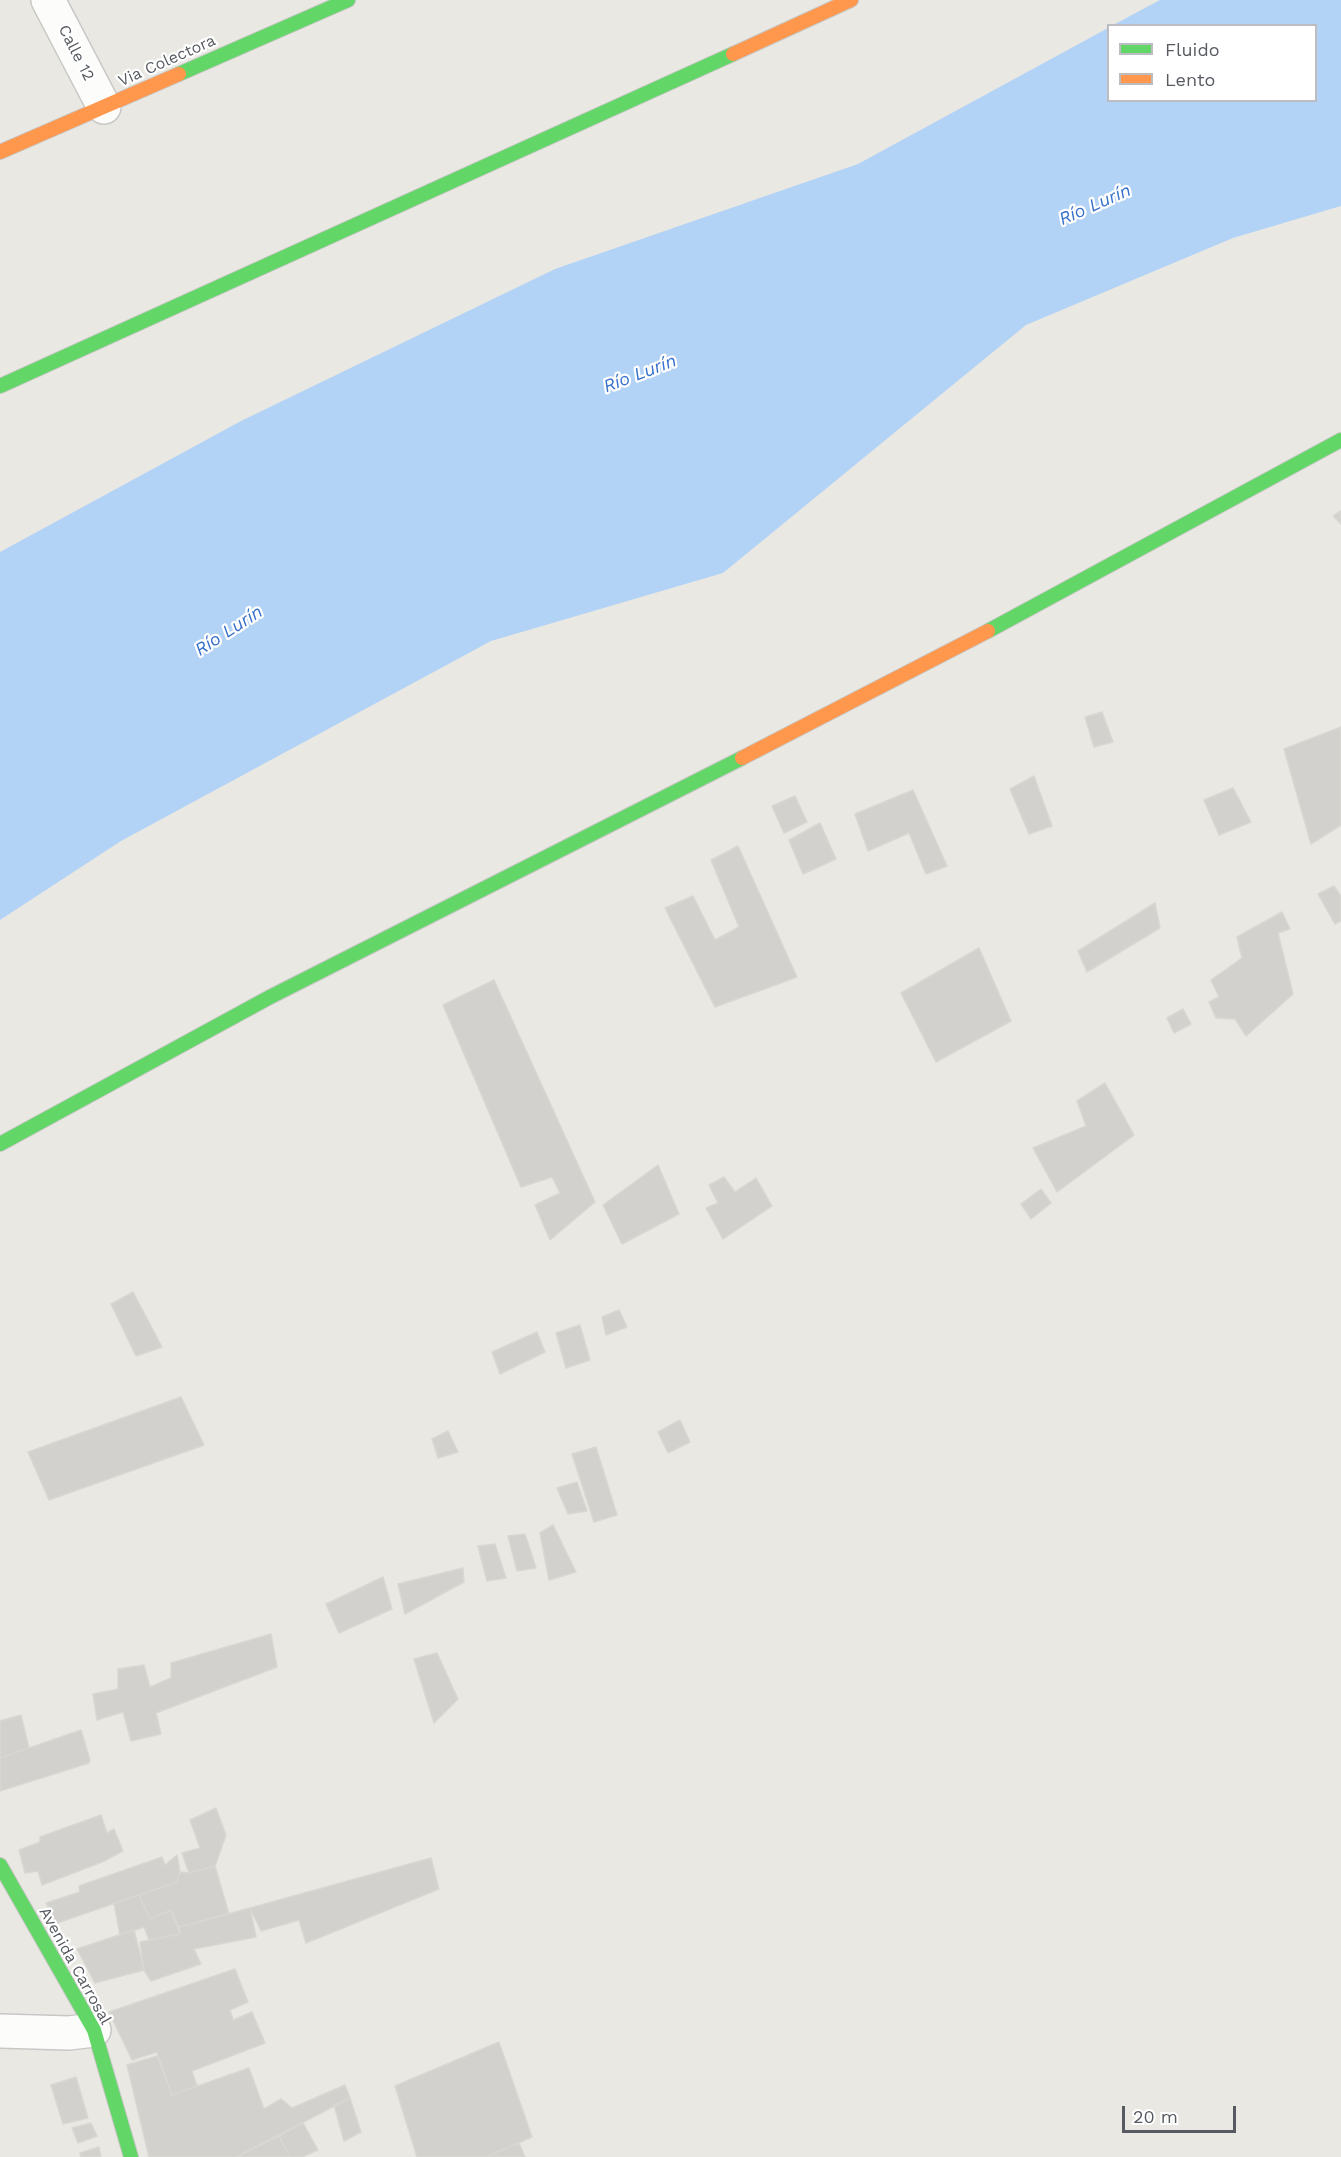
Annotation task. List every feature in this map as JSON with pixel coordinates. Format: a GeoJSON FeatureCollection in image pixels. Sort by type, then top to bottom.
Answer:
{"type":"FeatureCollection","features":[{"type":"Feature","properties":{"kind":"street","name":"Calle 12"},"geometry":{"type":"LineString","coordinates":[[48,0],[104,107]]}},
{"type":"Feature","properties":{"kind":"street"},"geometry":{"type":"LineString","coordinates":[[0,386],[851,0]]}},
{"type":"Feature","properties":{"kind":"street","name":"Via Colectora"},"geometry":{"type":"LineString","coordinates":[[0,152],[342,1]]}},
{"type":"Feature","properties":{"kind":"street"},"geometry":{"type":"LineString","coordinates":[[0,1144],[270,997],[921,666],[1341,440]]}},
{"type":"Feature","properties":{"kind":"street","name":"Avenida Carrosal"},"geometry":{"type":"LineString","coordinates":[[0,1864],[94,2030],[131,2157]]}},
{"type":"Feature","properties":{"kind":"street"},"geometry":{"type":"LineString","coordinates":[[0,2031],[69,2033],[94,2030]]}},
{"type":"Feature","properties":{"kind":"water","name":"Río Lurín"},"geometry":{"type":"Polygon","coordinates":[[[1160,0],[1341,0],[1341,206],[1233,238],[1026,325],[723,573],[491,641],[121,841],[0,920],[0,552],[241,421],[555,269],[858,164],[1107,29],[1107,102],[1317,102],[1317,24],[1115,24],[1160,0]]]}},
{"type":"Feature","properties":{"kind":"building"},"geometry":{"type":"Polygon","coordinates":[[[1341,511],[1341,524],[1333,516],[1341,511]]]}},
{"type":"Feature","properties":{"kind":"building"},"geometry":{"type":"Polygon","coordinates":[[[1102,712],[1113,742],[1094,747],[1085,717],[1102,712]]]}},
{"type":"Feature","properties":{"kind":"building"},"geometry":{"type":"Polygon","coordinates":[[[1341,727],[1341,825],[1311,844],[1284,749],[1341,727]]]}},
{"type":"Feature","properties":{"kind":"building"},"geometry":{"type":"Polygon","coordinates":[[[1034,776],[1052,826],[1029,834],[1010,789],[1034,776]]]}},
{"type":"Feature","properties":{"kind":"building"},"geometry":{"type":"Polygon","coordinates":[[[1233,788],[1251,822],[1219,835],[1204,800],[1233,788]]]}},
{"type":"Feature","properties":{"kind":"building"},"geometry":{"type":"Polygon","coordinates":[[[913,790],[947,866],[926,874],[909,833],[868,851],[855,814],[913,790]]]}},
{"type":"Feature","properties":{"kind":"building"},"geometry":{"type":"Polygon","coordinates":[[[795,796],[807,822],[784,833],[772,806],[795,796]]]}},
{"type":"Feature","properties":{"kind":"building"},"geometry":{"type":"Polygon","coordinates":[[[820,823],[836,859],[803,874],[789,840],[820,823]]]}},
{"type":"Feature","properties":{"kind":"building"},"geometry":{"type":"Polygon","coordinates":[[[738,846],[797,977],[715,1007],[665,908],[693,896],[715,940],[739,927],[711,860],[738,846]]]}},
{"type":"Feature","properties":{"kind":"building"},"geometry":{"type":"Polygon","coordinates":[[[1334,886],[1341,896],[1341,921],[1335,924],[1318,894],[1334,886]]]}},
{"type":"Feature","properties":{"kind":"building"},"geometry":{"type":"Polygon","coordinates":[[[1155,903],[1160,928],[1087,972],[1078,951],[1155,903]]]}},
{"type":"Feature","properties":{"kind":"building"},"geometry":{"type":"Polygon","coordinates":[[[1282,912],[1290,929],[1278,933],[1293,994],[1246,1036],[1235,1019],[1216,1018],[1209,1002],[1219,997],[1211,980],[1242,958],[1237,937],[1282,912]]]}},
{"type":"Feature","properties":{"kind":"building"},"geometry":{"type":"Polygon","coordinates":[[[979,948],[1011,1021],[936,1062],[901,993],[979,948]]]}},
{"type":"Feature","properties":{"kind":"building"},"geometry":{"type":"Polygon","coordinates":[[[494,980],[595,1202],[550,1240],[535,1205],[560,1193],[552,1177],[521,1187],[443,1005],[494,980]]]}},
{"type":"Feature","properties":{"kind":"building"},"geometry":{"type":"Polygon","coordinates":[[[1183,1009],[1191,1024],[1174,1033],[1167,1018],[1183,1009]]]}},
{"type":"Feature","properties":{"kind":"building"},"geometry":{"type":"Polygon","coordinates":[[[1105,1083],[1134,1135],[1057,1192],[1033,1148],[1086,1126],[1077,1101],[1105,1083]]]}},
{"type":"Feature","properties":{"kind":"building"},"geometry":{"type":"Polygon","coordinates":[[[658,1165],[679,1214],[622,1244],[603,1205],[658,1165]]]}},
{"type":"Feature","properties":{"kind":"building"},"geometry":{"type":"Polygon","coordinates":[[[724,1177],[735,1192],[756,1178],[772,1206],[723,1239],[706,1208],[718,1203],[709,1185],[724,1177]]]}},
{"type":"Feature","properties":{"kind":"building"},"geometry":{"type":"Polygon","coordinates":[[[1041,1189],[1051,1203],[1031,1219],[1021,1204],[1041,1189]]]}},
{"type":"Feature","properties":{"kind":"building"},"geometry":{"type":"Polygon","coordinates":[[[133,1292],[162,1347],[136,1356],[111,1304],[133,1292]]]}},
{"type":"Feature","properties":{"kind":"building"},"geometry":{"type":"Polygon","coordinates":[[[619,1310],[627,1327],[606,1335],[602,1317],[619,1310]]]}},
{"type":"Feature","properties":{"kind":"building"},"geometry":{"type":"Polygon","coordinates":[[[580,1325],[590,1360],[566,1368],[556,1333],[580,1325]]]}},
{"type":"Feature","properties":{"kind":"building"},"geometry":{"type":"Polygon","coordinates":[[[537,1332],[545,1352],[500,1374],[492,1352],[537,1332]]]}},
{"type":"Feature","properties":{"kind":"building"},"geometry":{"type":"Polygon","coordinates":[[[181,1397],[204,1445],[49,1500],[28,1452],[181,1397]]]}},
{"type":"Feature","properties":{"kind":"building"},"geometry":{"type":"Polygon","coordinates":[[[680,1420],[690,1442],[668,1453],[658,1432],[680,1420]]]}},
{"type":"Feature","properties":{"kind":"building"},"geometry":{"type":"Polygon","coordinates":[[[448,1431],[458,1452],[438,1458],[432,1439],[448,1431]]]}},
{"type":"Feature","properties":{"kind":"building"},"geometry":{"type":"Polygon","coordinates":[[[596,1447],[617,1515],[594,1522],[572,1454],[596,1447]]]}},
{"type":"Feature","properties":{"kind":"building"},"geometry":{"type":"Polygon","coordinates":[[[577,1482],[587,1511],[568,1514],[557,1488],[577,1482]]]}},
{"type":"Feature","properties":{"kind":"building"},"geometry":{"type":"Polygon","coordinates":[[[553,1525],[576,1572],[549,1580],[540,1533],[553,1525]]]}},
{"type":"Feature","properties":{"kind":"building"},"geometry":{"type":"Polygon","coordinates":[[[525,1534],[536,1568],[517,1571],[508,1536],[525,1534]]]}},
{"type":"Feature","properties":{"kind":"building"},"geometry":{"type":"Polygon","coordinates":[[[495,1544],[506,1578],[487,1581],[478,1546],[495,1544]]]}},
{"type":"Feature","properties":{"kind":"building"},"geometry":{"type":"Polygon","coordinates":[[[463,1568],[464,1582],[405,1614],[398,1584],[463,1568]]]}},
{"type":"Feature","properties":{"kind":"building"},"geometry":{"type":"Polygon","coordinates":[[[383,1577],[392,1609],[339,1633],[326,1604],[383,1577]]]}},
{"type":"Feature","properties":{"kind":"building"},"geometry":{"type":"Polygon","coordinates":[[[271,1634],[277,1667],[156,1713],[161,1734],[131,1741],[123,1712],[97,1720],[93,1694],[118,1689],[118,1669],[144,1665],[150,1687],[171,1678],[171,1663],[271,1634]]]}},
{"type":"Feature","properties":{"kind":"building"},"geometry":{"type":"Polygon","coordinates":[[[437,1653],[458,1699],[434,1723],[414,1659],[437,1653]]]}},
{"type":"Feature","properties":{"kind":"building"},"geometry":{"type":"Polygon","coordinates":[[[21,1715],[29,1748],[0,1758],[0,1721],[21,1715]]]}},
{"type":"Feature","properties":{"kind":"building"},"geometry":{"type":"Polygon","coordinates":[[[81,1730],[89,1763],[0,1791],[0,1758],[81,1730]]]}},
{"type":"Feature","properties":{"kind":"building"},"geometry":{"type":"Polygon","coordinates":[[[216,1808],[226,1835],[215,1866],[189,1873],[182,1853],[200,1848],[190,1820],[216,1808]]]}},
{"type":"Feature","properties":{"kind":"building"},"geometry":{"type":"Polygon","coordinates":[[[101,1815],[107,1833],[114,1829],[123,1851],[102,1862],[42,1885],[38,1871],[25,1873],[19,1850],[40,1842],[40,1837],[101,1815]]]}},
{"type":"Feature","properties":{"kind":"building"},"geometry":{"type":"Polygon","coordinates":[[[177,1855],[180,1872],[177,1882],[57,1923],[46,1903],[80,1892],[79,1886],[162,1857],[165,1865],[177,1855]]]}},
{"type":"Feature","properties":{"kind":"building"},"geometry":{"type":"Polygon","coordinates":[[[431,1858],[439,1889],[306,1943],[299,1920],[261,1931],[250,1908],[431,1858]]]}},
{"type":"Feature","properties":{"kind":"building"},"geometry":{"type":"Polygon","coordinates":[[[215,1866],[229,1914],[179,1927],[171,1910],[150,1919],[139,1895],[177,1882],[180,1872],[189,1873],[215,1866]]]}},
{"type":"Feature","properties":{"kind":"building"},"geometry":{"type":"Polygon","coordinates":[[[139,1895],[150,1919],[171,1910],[180,1934],[149,1940],[144,1927],[120,1935],[114,1903],[139,1895]]]}},
{"type":"Feature","properties":{"kind":"building"},"geometry":{"type":"Polygon","coordinates":[[[250,1908],[256,1937],[194,1949],[201,1964],[151,1981],[144,1970],[140,1942],[180,1934],[179,1927],[250,1908]]]}},
{"type":"Feature","properties":{"kind":"building"},"geometry":{"type":"Polygon","coordinates":[[[134,1930],[144,1970],[95,1983],[77,1949],[134,1930]]]}},
{"type":"Feature","properties":{"kind":"building"},"geometry":{"type":"Polygon","coordinates":[[[235,1969],[248,2002],[230,2010],[233,2020],[252,2012],[265,2043],[192,2071],[197,2086],[172,2095],[157,2052],[132,2060],[109,2012],[235,1969]]]}},
{"type":"Feature","properties":{"kind":"building"},"geometry":{"type":"Polygon","coordinates":[[[499,2042],[532,2137],[486,2157],[417,2157],[395,2086],[499,2042]]]}},
{"type":"Feature","properties":{"kind":"building"},"geometry":{"type":"Polygon","coordinates":[[[157,2056],[172,2095],[249,2068],[264,2109],[281,2099],[292,2108],[345,2085],[350,2098],[236,2157],[149,2157],[127,2065],[157,2056]]]}},
{"type":"Feature","properties":{"kind":"building"},"geometry":{"type":"Polygon","coordinates":[[[76,2077],[88,2118],[63,2124],[51,2085],[76,2077]]]}},
{"type":"Feature","properties":{"kind":"building"},"geometry":{"type":"Polygon","coordinates":[[[350,2098],[361,2132],[344,2141],[334,2105],[350,2098]]]}},
{"type":"Feature","properties":{"kind":"building"},"geometry":{"type":"Polygon","coordinates":[[[91,2123],[97,2136],[78,2143],[72,2128],[91,2123]]]}},
{"type":"Feature","properties":{"kind":"building"},"geometry":{"type":"Polygon","coordinates":[[[303,2123],[318,2150],[302,2157],[290,2157],[279,2136],[303,2123]]]}},
{"type":"Feature","properties":{"kind":"building"},"geometry":{"type":"Polygon","coordinates":[[[279,2136],[290,2157],[236,2157],[279,2136]]]}},
{"type":"Feature","properties":{"kind":"building"},"geometry":{"type":"Polygon","coordinates":[[[519,2143],[525,2157],[486,2157],[519,2143]]]}},
{"type":"Feature","properties":{"kind":"building"},"geometry":{"type":"Polygon","coordinates":[[[99,2147],[101,2157],[81,2157],[80,2153],[99,2147]]]}},
{"type":"Feature","properties":{"kind":"traffic: fast"},"geometry":{"type":"LineString","coordinates":[[179,74],[348,0]]}},
{"type":"Feature","properties":{"kind":"traffic: fast"},"geometry":{"type":"LineString","coordinates":[[0,386],[733,54]]}},
{"type":"Feature","properties":{"kind":"traffic: fast"},"geometry":{"type":"LineString","coordinates":[[988,631],[1341,440]]}},
{"type":"Feature","properties":{"kind":"traffic: fast"},"geometry":{"type":"LineString","coordinates":[[0,1144],[270,997],[742,758]]}},
{"type":"Feature","properties":{"kind":"traffic: fast"},"geometry":{"type":"LineString","coordinates":[[0,1865],[94,2030],[131,2157]]}},
{"type":"Feature","properties":{"kind":"traffic: slow"},"geometry":{"type":"LineString","coordinates":[[733,54],[851,0]]}},
{"type":"Feature","properties":{"kind":"traffic: slow"},"geometry":{"type":"LineString","coordinates":[[0,152],[179,74]]}},
{"type":"Feature","properties":{"kind":"traffic: slow"},"geometry":{"type":"LineString","coordinates":[[742,758],[988,631]]}}]}
